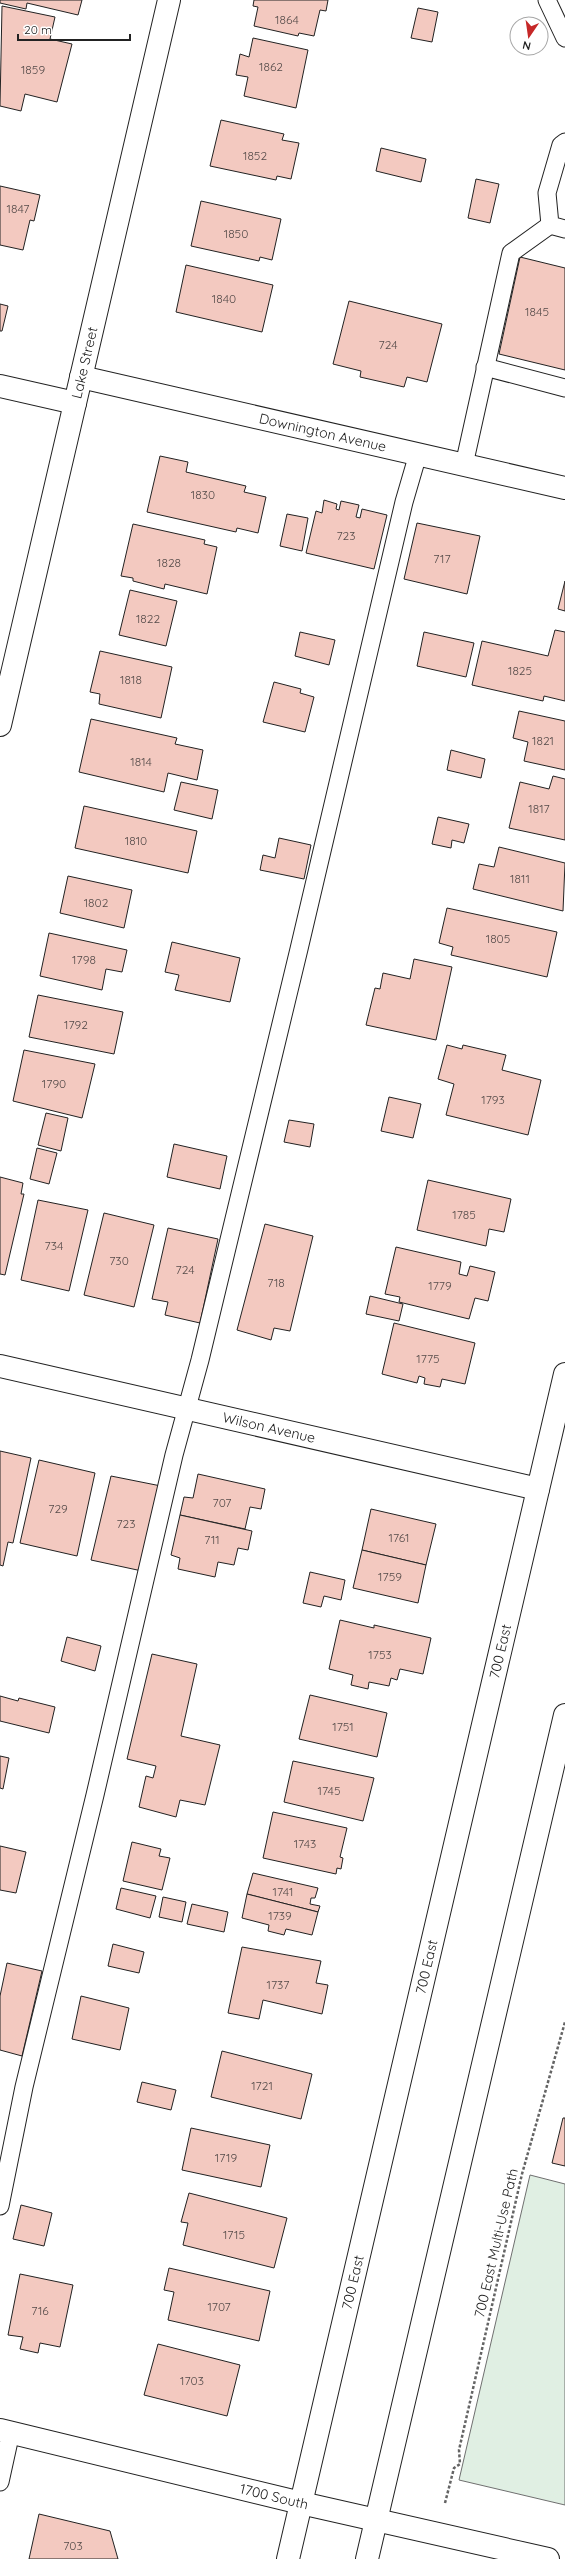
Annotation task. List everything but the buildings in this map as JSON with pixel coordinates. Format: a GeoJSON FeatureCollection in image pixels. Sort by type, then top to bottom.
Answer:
{"type":"FeatureCollection","features":[{"type":"Feature","properties":{"kind":"street","name":"Lake Street"},"geometry":{"type":"LineString","coordinates":[[0,725],[169,0]]}},
{"type":"Feature","properties":{"kind":"street","name":"Downington Avenue"},"geometry":{"type":"LineString","coordinates":[[81,377],[565,488]]}},
{"type":"Feature","properties":{"kind":"street"},"geometry":{"type":"LineString","coordinates":[[0,386],[75,403]]}},
{"type":"Feature","properties":{"kind":"street","name":"Wilson Avenue"},"geometry":{"type":"LineString","coordinates":[[0,1366],[538,1489]]}},
{"type":"Feature","properties":{"kind":"street","name":"700 East"},"geometry":{"type":"LineString","coordinates":[[288,2559],[565,1374]]}},
{"type":"Feature","properties":{"kind":"street"},"geometry":{"type":"LineString","coordinates":[[367,2559],[561,1750],[565,1714]]}},
{"type":"Feature","properties":{"kind":"street","name":"1700 South"},"geometry":{"type":"LineString","coordinates":[[6,2431],[301,2503],[548,2559]]}},
{"type":"Feature","properties":{"kind":"lane"},"geometry":{"type":"LineString","coordinates":[[547,0],[565,38]]}},
{"type":"Feature","properties":{"kind":"lane"},"geometry":{"type":"LineString","coordinates":[[464,465],[511,253],[558,227],[547,193],[561,144],[565,142]]}},
{"type":"Feature","properties":{"kind":"lane"},"geometry":{"type":"LineString","coordinates":[[485,367],[565,388]]}},
{"type":"Feature","properties":{"kind":"lane"},"geometry":{"type":"LineString","coordinates":[[0,2206],[24,2087],[186,1409],[299,949],[404,502],[418,454]]}},
{"type":"Feature","properties":{"kind":"lane"},"geometry":{"type":"LineString","coordinates":[[0,2482],[6,2431]]}},
{"type":"Feature","properties":{"kind":"path","name":"700 East Multi-Use Path"},"geometry":{"type":"LineString","coordinates":[[454,2468],[460,2464],[459,2450],[522,2174],[565,2022]]}},
{"type":"Feature","properties":{"kind":"green space"},"geometry":{"type":"Polygon","coordinates":[[[530,2175],[565,2184],[565,2505],[459,2480],[530,2175]]]}}]}
